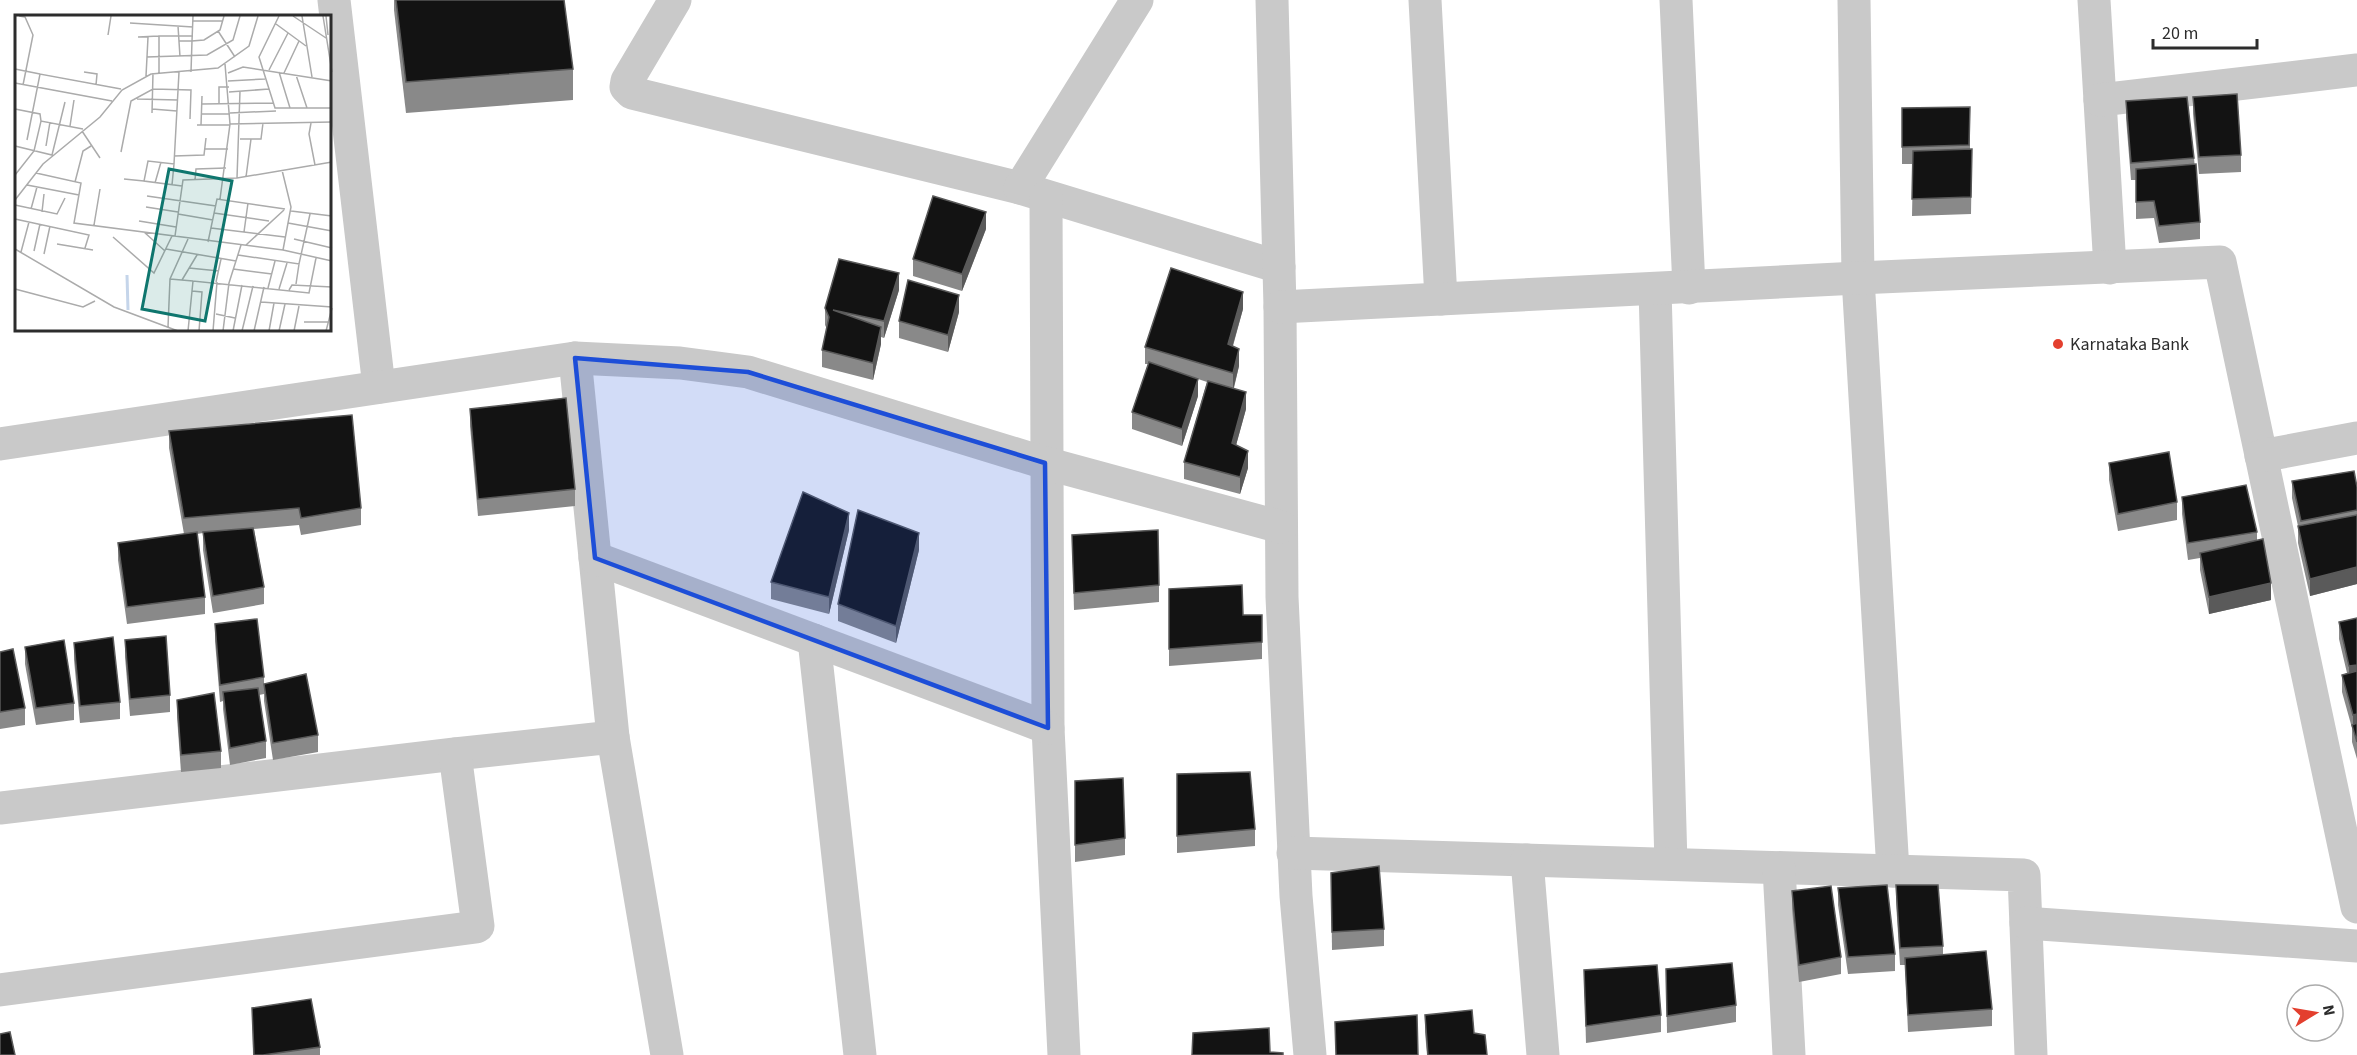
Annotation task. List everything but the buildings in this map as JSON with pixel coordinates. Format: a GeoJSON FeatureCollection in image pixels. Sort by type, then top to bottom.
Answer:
{"type":"FeatureCollection","features":[{"type":"Feature","properties":{"kind":"street"},"geometry":{"type":"LineString","coordinates":[[334,0],[379,387]]}},
{"type":"Feature","properties":{"kind":"street"},"geometry":{"type":"LineString","coordinates":[[675,0],[627,81],[626,87],[632,93],[1033,193],[1279,267]]}},
{"type":"Feature","properties":{"kind":"street"},"geometry":{"type":"LineString","coordinates":[[1064,1055],[1048,728],[1045,462],[1033,193],[1137,0]]}},
{"type":"Feature","properties":{"kind":"street"},"geometry":{"type":"LineString","coordinates":[[1272,0],[1280,308],[1281,527],[1293,853],[1310,1055]]}},
{"type":"Feature","properties":{"kind":"street"},"geometry":{"type":"LineString","coordinates":[[1425,0],[1441,299]]}},
{"type":"Feature","properties":{"kind":"street"},"geometry":{"type":"LineString","coordinates":[[1676,0],[1689,288]]}},
{"type":"Feature","properties":{"kind":"street"},"geometry":{"type":"LineString","coordinates":[[1854,0],[1858,278],[1893,871]]}},
{"type":"Feature","properties":{"kind":"street"},"geometry":{"type":"LineString","coordinates":[[2094,0],[2110,267]]}},
{"type":"Feature","properties":{"kind":"street"},"geometry":{"type":"LineString","coordinates":[[2100,100],[2357,70]]}},
{"type":"Feature","properties":{"kind":"street"},"geometry":{"type":"LineString","coordinates":[[1280,308],[2220,262],[2357,907]]}},
{"type":"Feature","properties":{"kind":"street"},"geometry":{"type":"LineString","coordinates":[[1655,289],[1671,864]]}},
{"type":"Feature","properties":{"kind":"street"},"geometry":{"type":"LineString","coordinates":[[575,358],[613,737],[667,1055]]}},
{"type":"Feature","properties":{"kind":"street"},"geometry":{"type":"LineString","coordinates":[[0,444],[575,358],[680,363],[748,372],[1045,462],[1281,527]]}},
{"type":"Feature","properties":{"kind":"street"},"geometry":{"type":"LineString","coordinates":[[2261,456],[2357,438]]}},
{"type":"Feature","properties":{"kind":"street"},"geometry":{"type":"LineString","coordinates":[[595,558],[1048,728]]}},
{"type":"Feature","properties":{"kind":"street"},"geometry":{"type":"LineString","coordinates":[[814,640],[860,1055]]}},
{"type":"Feature","properties":{"kind":"street"},"geometry":{"type":"LineString","coordinates":[[0,808],[613,737]]}},
{"type":"Feature","properties":{"kind":"street"},"geometry":{"type":"LineString","coordinates":[[0,990],[478,926],[455,754]]}},
{"type":"Feature","properties":{"kind":"street"},"geometry":{"type":"LineString","coordinates":[[1293,853],[2024,875],[2031,1055]]}},
{"type":"Feature","properties":{"kind":"street"},"geometry":{"type":"LineString","coordinates":[[1527,860],[1543,1055]]}},
{"type":"Feature","properties":{"kind":"street"},"geometry":{"type":"LineString","coordinates":[[1779,868],[1789,1055]]}},
{"type":"Feature","properties":{"kind":"street"},"geometry":{"type":"LineString","coordinates":[[2026,923],[2357,946]]}},
{"type":"Feature","properties":{"kind":"highlighted area"},"geometry":{"type":"Polygon","coordinates":[[[575,358],[748,372],[1045,463],[1048,728],[595,558],[575,358]]]}},
{"type":"Feature","properties":{"kind":"place","name":"Karnataka Bank"},"geometry":{"type":"Point","coordinates":[2058,344]}}]}
